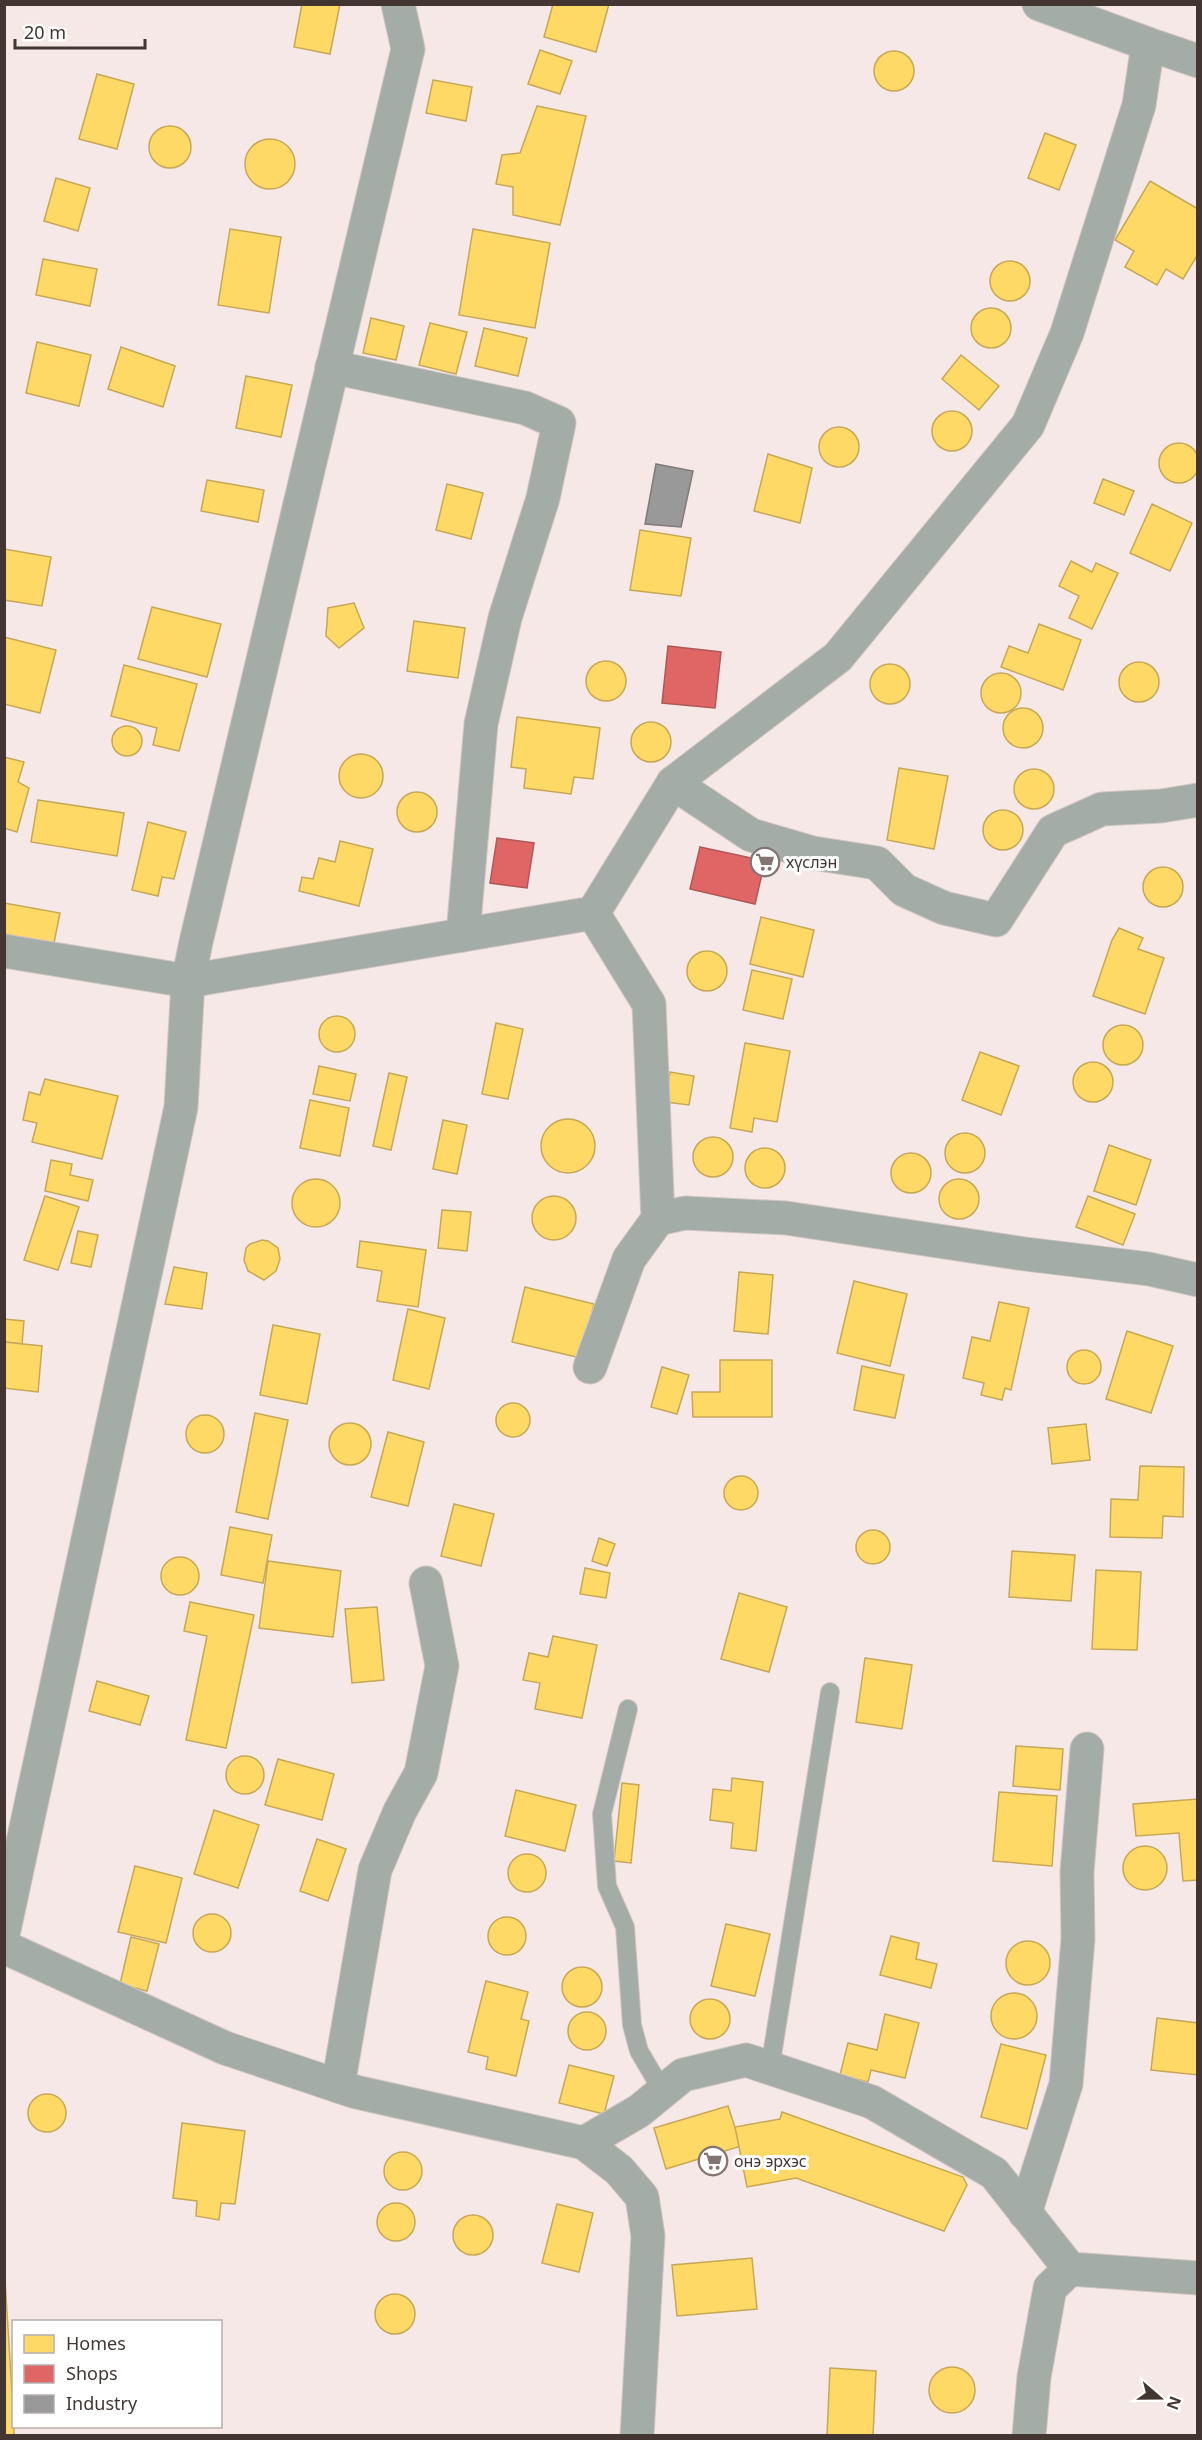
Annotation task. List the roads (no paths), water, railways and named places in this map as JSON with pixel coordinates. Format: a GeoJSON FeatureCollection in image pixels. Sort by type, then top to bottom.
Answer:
{"type":"FeatureCollection","features":[{"type":"Feature","properties":{"kind":"street"},"geometry":{"type":"LineString","coordinates":[[4,1930],[181,1107],[188,981],[196,942],[408,49],[398,4]]}},
{"type":"Feature","properties":{"kind":"street"},"geometry":{"type":"LineString","coordinates":[[1038,4],[1197,61]]}},
{"type":"Feature","properties":{"kind":"street"},"geometry":{"type":"LineString","coordinates":[[4,951],[188,981],[593,913],[673,783],[838,657],[1028,425],[1067,333],[1139,105],[1148,44]]}},
{"type":"Feature","properties":{"kind":"street"},"geometry":{"type":"LineString","coordinates":[[332,367],[525,408],[559,423],[543,498],[505,618],[481,724],[463,935]]}},
{"type":"Feature","properties":{"kind":"street"},"geometry":{"type":"LineString","coordinates":[[673,783],[751,835],[813,853],[877,863],[904,890],[944,908],[996,920],[1053,831],[1102,808],[1161,806],[1197,800]]}},
{"type":"Feature","properties":{"kind":"street"},"geometry":{"type":"LineString","coordinates":[[590,1367],[629,1259],[658,1220],[649,1004],[593,913]]}},
{"type":"Feature","properties":{"kind":"street"},"geometry":{"type":"LineString","coordinates":[[658,1220],[686,1213],[786,1218],[1025,1254],[1149,1269],[1197,1280]]}},
{"type":"Feature","properties":{"kind":"street"},"geometry":{"type":"LineString","coordinates":[[338,2086],[375,1870],[400,1811],[421,1773],[442,1666],[426,1583]]}},
{"type":"Feature","properties":{"kind":"street"},"geometry":{"type":"LineString","coordinates":[[1025,2213],[1066,2084],[1078,1939],[1077,1872],[1087,1749]]}},
{"type":"Feature","properties":{"kind":"street"},"geometry":{"type":"LineString","coordinates":[[4,1947],[225,2048],[356,2092],[584,2143],[619,2170],[642,2197],[648,2236],[637,2436]]}},
{"type":"Feature","properties":{"kind":"street"},"geometry":{"type":"LineString","coordinates":[[584,2143],[639,2111],[684,2075],[746,2060],[872,2102],[994,2173],[1070,2269],[1197,2278]]}},
{"type":"Feature","properties":{"kind":"street"},"geometry":{"type":"LineString","coordinates":[[1029,2436],[1034,2377],[1050,2288],[1070,2269]]}},
{"type":"Feature","properties":{"kind":"lane"},"geometry":{"type":"LineString","coordinates":[[770,2068],[831,1692]]}},
{"type":"Feature","properties":{"kind":"lane"},"geometry":{"type":"LineString","coordinates":[[628,1709],[602,1814],[607,1886],[625,1927],[632,2025],[639,2051],[663,2092]]}},
{"type":"Feature","properties":{"kind":"place","name":"хүслэн"},"geometry":{"type":"Point","coordinates":[765,862]}},
{"type":"Feature","properties":{"kind":"place","name":"онэ эрхэс"},"geometry":{"type":"Point","coordinates":[713,2161]}}]}
